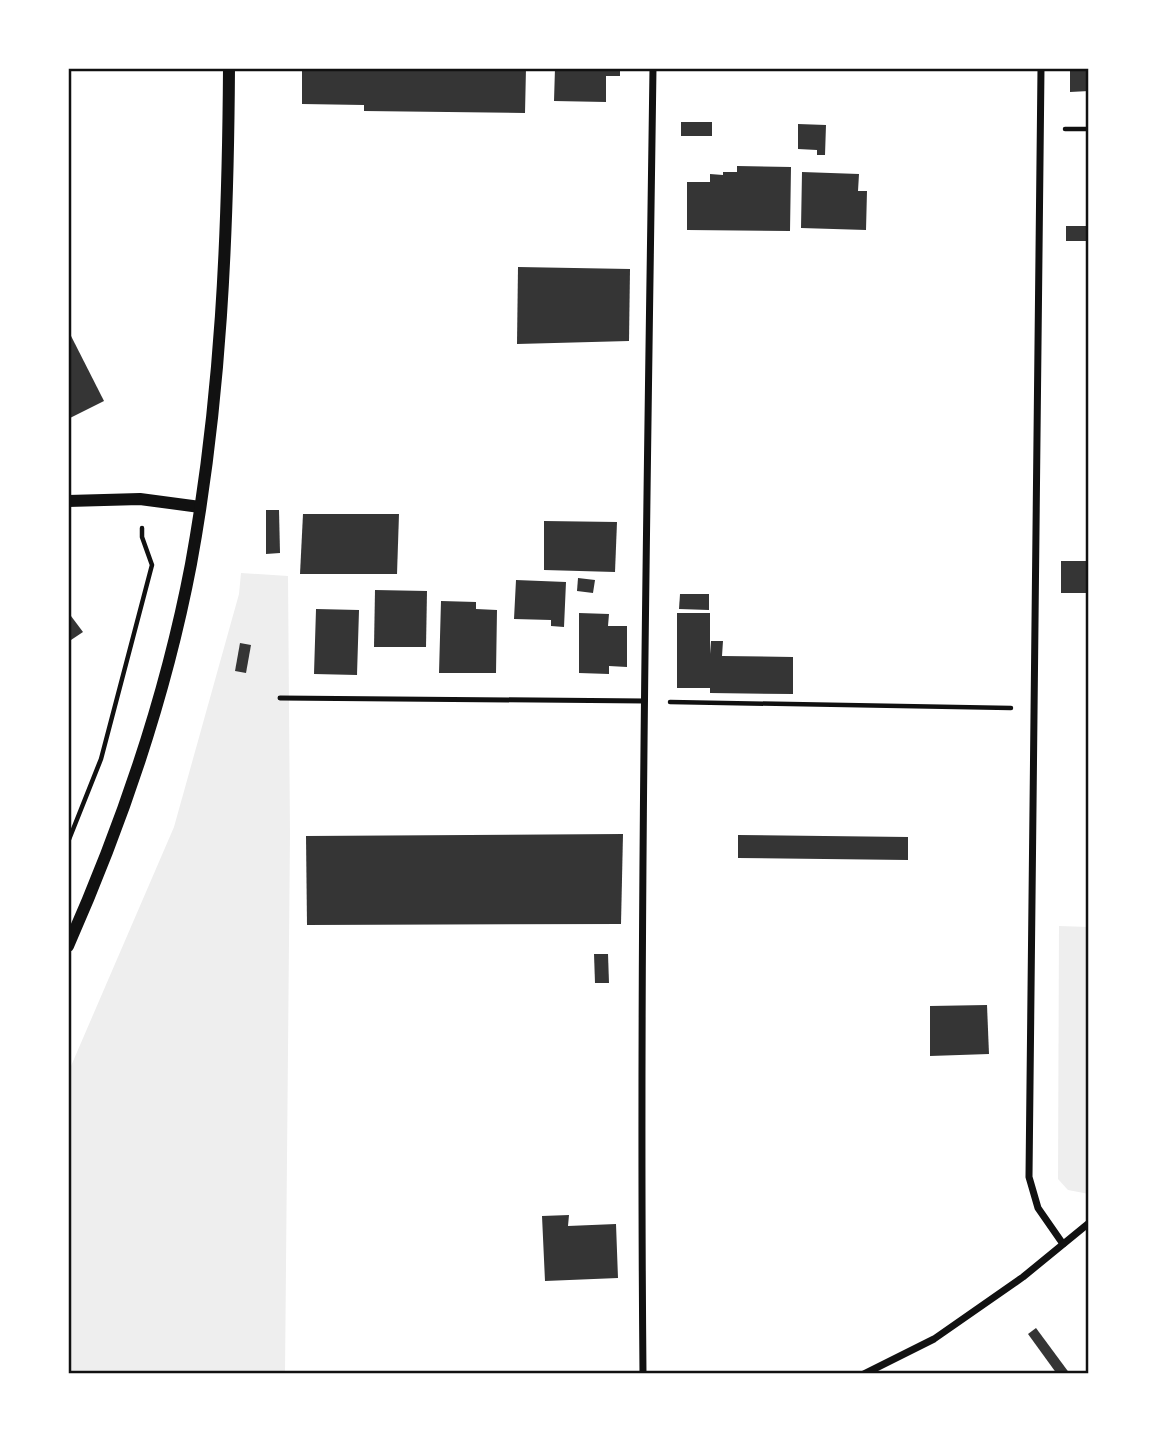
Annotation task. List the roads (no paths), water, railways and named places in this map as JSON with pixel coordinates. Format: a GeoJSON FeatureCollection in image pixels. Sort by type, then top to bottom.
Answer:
{"type":"FeatureCollection","features":[{"type":"Feature","properties":{"kind":"street"},"geometry":{"type":"LineString","coordinates":[[68,946],[93,889],[136,772],[167,669],[190,565],[200,507],[222,323],[228,207],[229,68]]}},
{"type":"Feature","properties":{"kind":"street"},"geometry":{"type":"LineString","coordinates":[[643,1374],[641,1195],[653,68]]}},
{"type":"Feature","properties":{"kind":"street"},"geometry":{"type":"LineString","coordinates":[[1041,68],[1029,1177],[1038,1208],[1063,1244]]}},
{"type":"Feature","properties":{"kind":"street"},"geometry":{"type":"LineString","coordinates":[[68,501],[140,499],[200,507]]}},
{"type":"Feature","properties":{"kind":"street"},"geometry":{"type":"LineString","coordinates":[[864,1374],[934,1339],[1023,1278],[1089,1223]]}},
{"type":"Feature","properties":{"kind":"lane"},"geometry":{"type":"LineString","coordinates":[[280,698],[645,701]]}}]}
